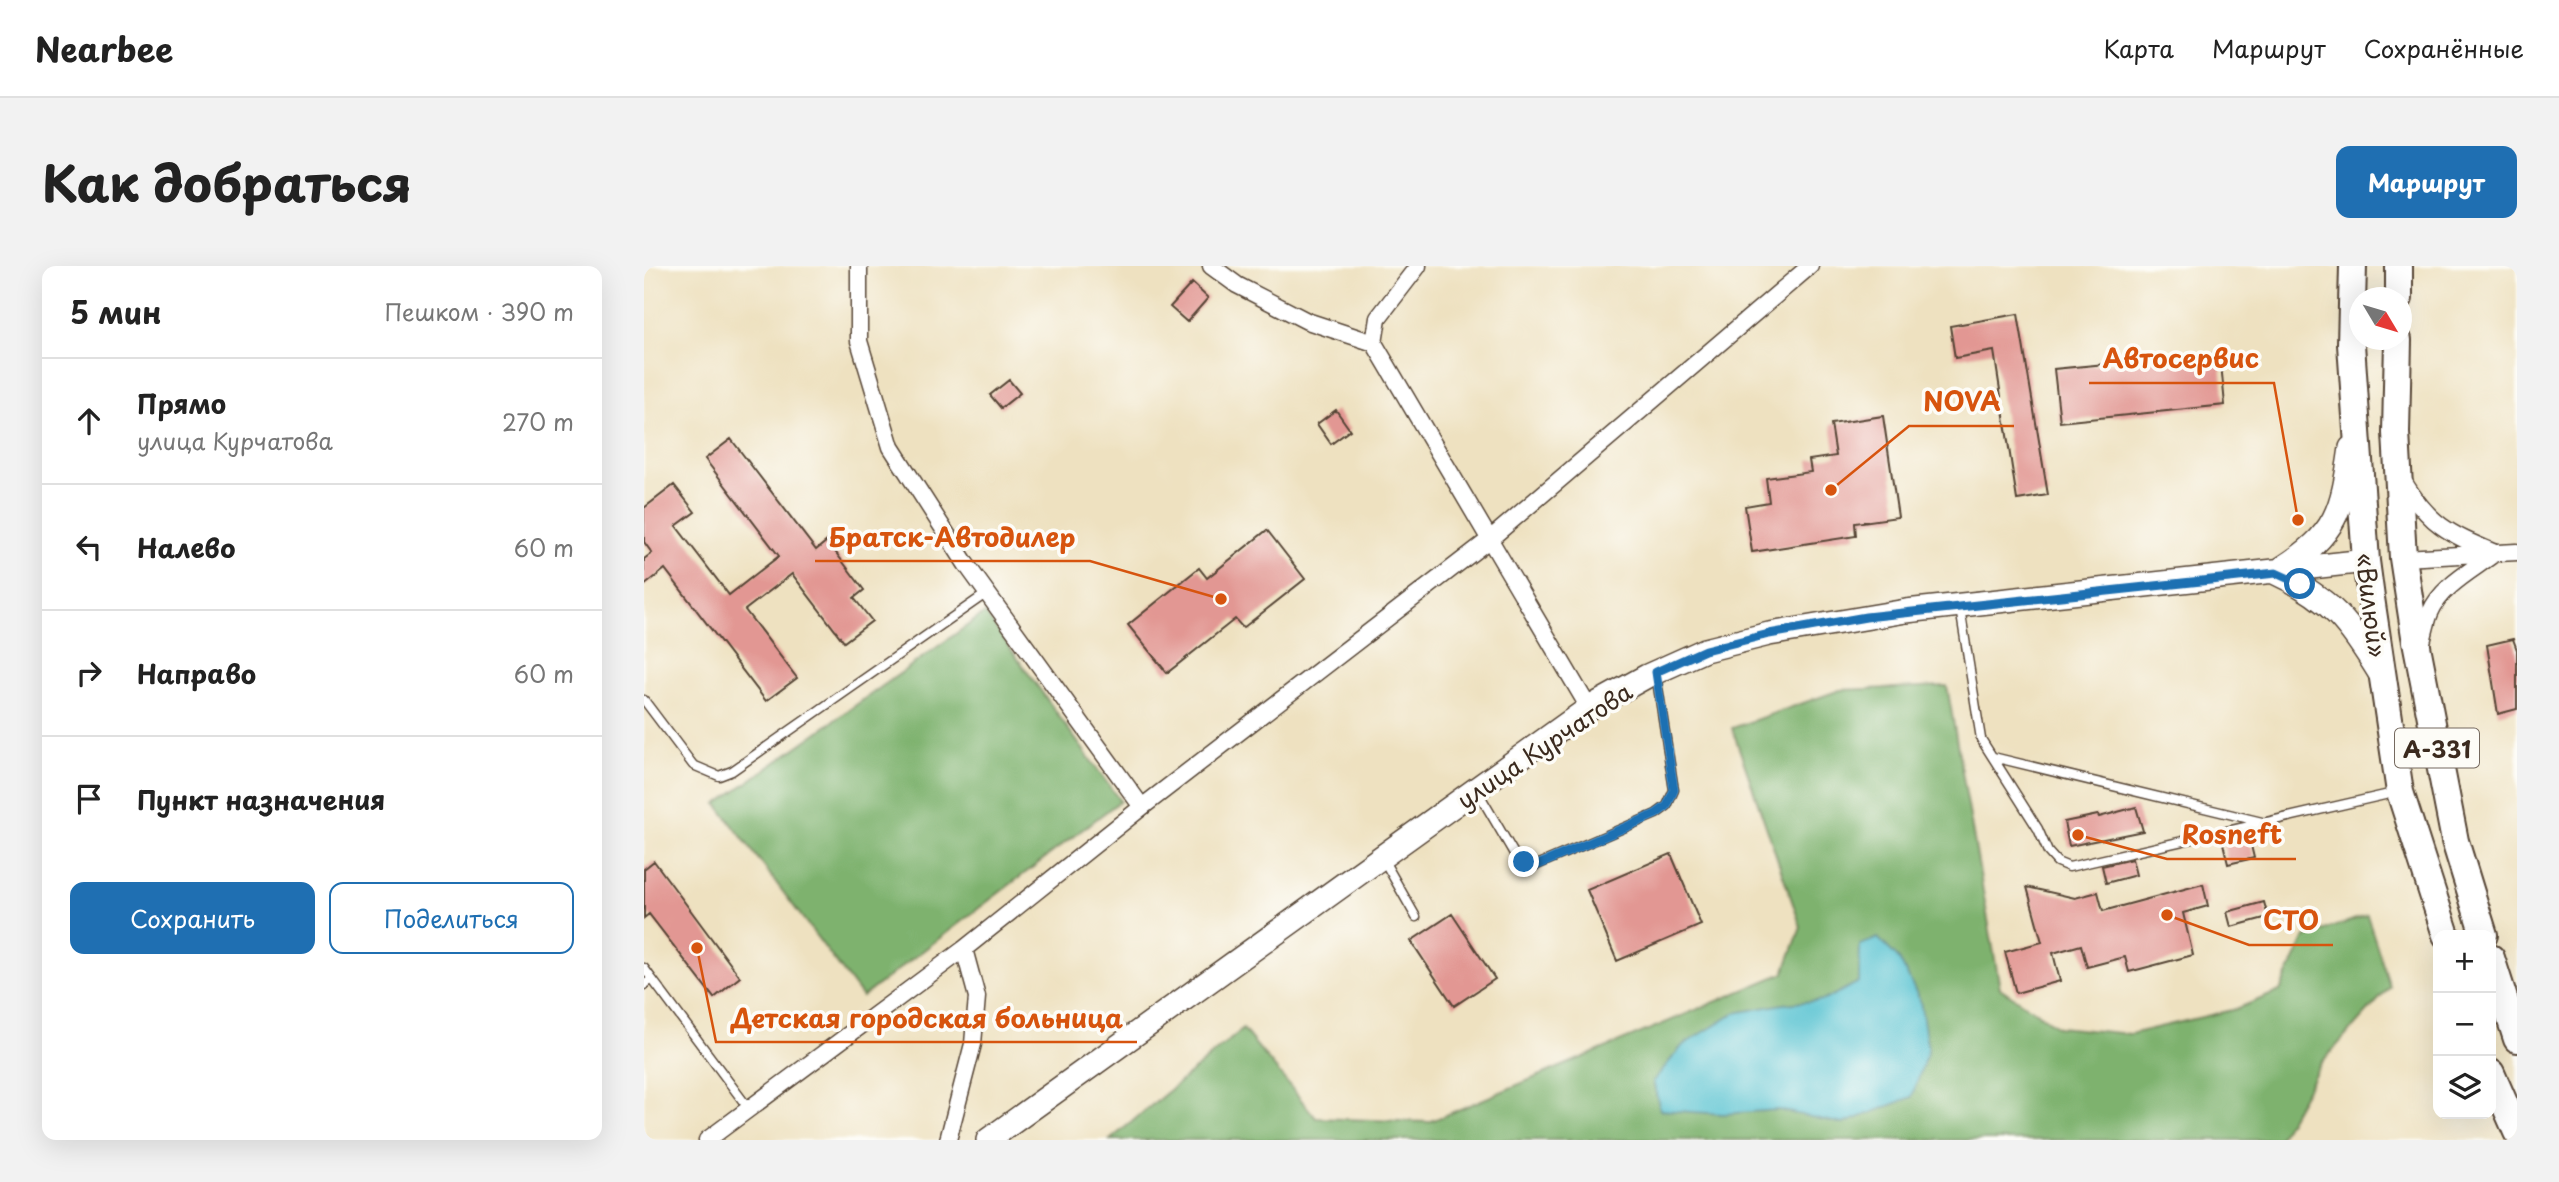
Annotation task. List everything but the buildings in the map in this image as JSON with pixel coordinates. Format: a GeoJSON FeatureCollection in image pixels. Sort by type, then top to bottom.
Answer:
{"type":"FeatureCollection","features":[{"type":"Feature","properties":{"kind":"highway","name":"«Вилюй»"},"geometry":{"type":"LineString","coordinates":[[2353,266],[2351,344],[2365,561],[2400,792],[2444,930]]}},
{"type":"Feature","properties":{"kind":"highway"},"geometry":{"type":"LineString","coordinates":[[2399,266],[2399,287]]}},
{"type":"Feature","properties":{"kind":"highway","name":"«Вилюй»"},"geometry":{"type":"LineString","coordinates":[[2398,350],[2398,471],[2403,558],[2455,841],[2482,930]]}},
{"type":"Feature","properties":{"kind":"highway","name":"улица Курчатова"},"geometry":{"type":"LineString","coordinates":[[2365,561],[2403,558]]}},
{"type":"Feature","properties":{"kind":"highway"},"geometry":{"type":"LineString","coordinates":[[2496,974],[2517,1039]]}},
{"type":"Feature","properties":{"kind":"highway"},"geometry":{"type":"LineString","coordinates":[[2496,1084],[2517,1132]]}},
{"type":"Feature","properties":{"kind":"main road"},"geometry":{"type":"LineString","coordinates":[[2276,573],[2317,544],[2338,514],[2345,494],[2356,416]]}},
{"type":"Feature","properties":{"kind":"main road","name":"улица Курчатова"},"geometry":{"type":"LineString","coordinates":[[988,1140],[1589,708],[1656,672],[1705,650],[1769,634],[1866,617],[2365,561]]}},
{"type":"Feature","properties":{"kind":"main road"},"geometry":{"type":"LineString","coordinates":[[2276,573],[2300,584],[2331,607],[2352,629],[2381,676]]}},
{"type":"Feature","properties":{"kind":"street"},"geometry":{"type":"LineString","coordinates":[[859,266],[859,341],[891,447],[987,593],[1142,807]]}},
{"type":"Feature","properties":{"kind":"street"},"geometry":{"type":"LineString","coordinates":[[1211,266],[1237,285],[1307,321],[1374,342]]}},
{"type":"Feature","properties":{"kind":"street"},"geometry":{"type":"LineString","coordinates":[[1418,266],[1378,318],[1374,342],[1589,708]]}},
{"type":"Feature","properties":{"kind":"street"},"geometry":{"type":"LineString","coordinates":[[707,1140],[964,949],[1142,807],[1490,539],[1810,266]]}},
{"type":"Feature","properties":{"kind":"street"},"geometry":{"type":"LineString","coordinates":[[2398,471],[2416,503],[2433,522],[2452,534],[2495,553]]}},
{"type":"Feature","properties":{"kind":"street"},"geometry":{"type":"LineString","coordinates":[[2403,558],[2517,552]]}},
{"type":"Feature","properties":{"kind":"street"},"geometry":{"type":"LineString","coordinates":[[2419,656],[2430,613],[2438,600],[2448,588],[2495,553]]}},
{"type":"Feature","properties":{"kind":"street"},"geometry":{"type":"LineString","coordinates":[[948,1140],[973,1044],[977,997],[964,949]]}},
{"type":"Feature","properties":{"kind":"lane"},"geometry":{"type":"LineString","coordinates":[[644,699],[693,765],[719,776],[732,771],[987,593]]}},
{"type":"Feature","properties":{"kind":"lane"},"geometry":{"type":"LineString","coordinates":[[1959,607],[1981,739],[2038,829],[2048,852],[2057,862],[2069,867],[2400,792]]}},
{"type":"Feature","properties":{"kind":"lane"},"geometry":{"type":"LineString","coordinates":[[1476,790],[1513,852],[1524,862],[1538,865],[1656,814],[1667,806],[1674,790],[1656,672]]}},
{"type":"Feature","properties":{"kind":"lane"},"geometry":{"type":"LineString","coordinates":[[1993,757],[2264,823]]}},
{"type":"Feature","properties":{"kind":"lane"},"geometry":{"type":"LineString","coordinates":[[1382,857],[1416,918]]}},
{"type":"Feature","properties":{"kind":"lane"},"geometry":{"type":"LineString","coordinates":[[644,968],[749,1109]]}},
{"type":"Feature","properties":{"kind":"lane"},"geometry":{"type":"LineString","coordinates":[[644,985],[652,979]]}},
{"type":"Feature","properties":{"kind":"green space"},"geometry":{"type":"Polygon","coordinates":[[[985,613],[1120,801],[862,997],[717,804],[985,613]]]}},
{"type":"Feature","properties":{"kind":"green space"},"geometry":{"type":"Polygon","coordinates":[[[1947,686],[2000,988],[2058,1027],[2130,1034],[2236,1009],[2280,991],[2305,937],[2367,915],[2390,987],[2321,1063],[2278,1140],[1110,1140],[1243,1029],[1316,1118],[1429,1122],[1784,973],[1801,927],[1732,728],[1840,690],[1947,686]]]}},
{"type":"Feature","properties":{"kind":"water"},"geometry":{"type":"Polygon","coordinates":[[[1878,938],[1899,959],[1920,1000],[1928,1050],[1912,1097],[1843,1124],[1778,1110],[1723,1114],[1660,1110],[1653,1081],[1683,1045],[1735,1013],[1824,1000],[1859,982],[1860,945],[1878,938]]]}},
{"type":"Feature","properties":{"kind":"place","name":"NOVA"},"geometry":{"type":"Point","coordinates":[1831,490]}},
{"type":"Feature","properties":{"kind":"place","name":"Автосервис"},"geometry":{"type":"Point","coordinates":[2298,520]}},
{"type":"Feature","properties":{"kind":"place","name":"Братск-Автодилер"},"geometry":{"type":"Point","coordinates":[1221,599]}},
{"type":"Feature","properties":{"kind":"place","name":"Rosneft"},"geometry":{"type":"Point","coordinates":[2078,835]}},
{"type":"Feature","properties":{"kind":"place","name":"СТО"},"geometry":{"type":"Point","coordinates":[2167,915]}},
{"type":"Feature","properties":{"kind":"place","name":"Детская городская больница"},"geometry":{"type":"Point","coordinates":[697,948]}},
{"type":"Feature","properties":{"kind":"route"},"geometry":{"type":"LineString","coordinates":[[1524,862],[1538,865],[1656,814],[1667,806],[1674,790],[1656,672],[1705,650],[1769,634],[1906,611],[2276,573],[2300,584]]}}]}
